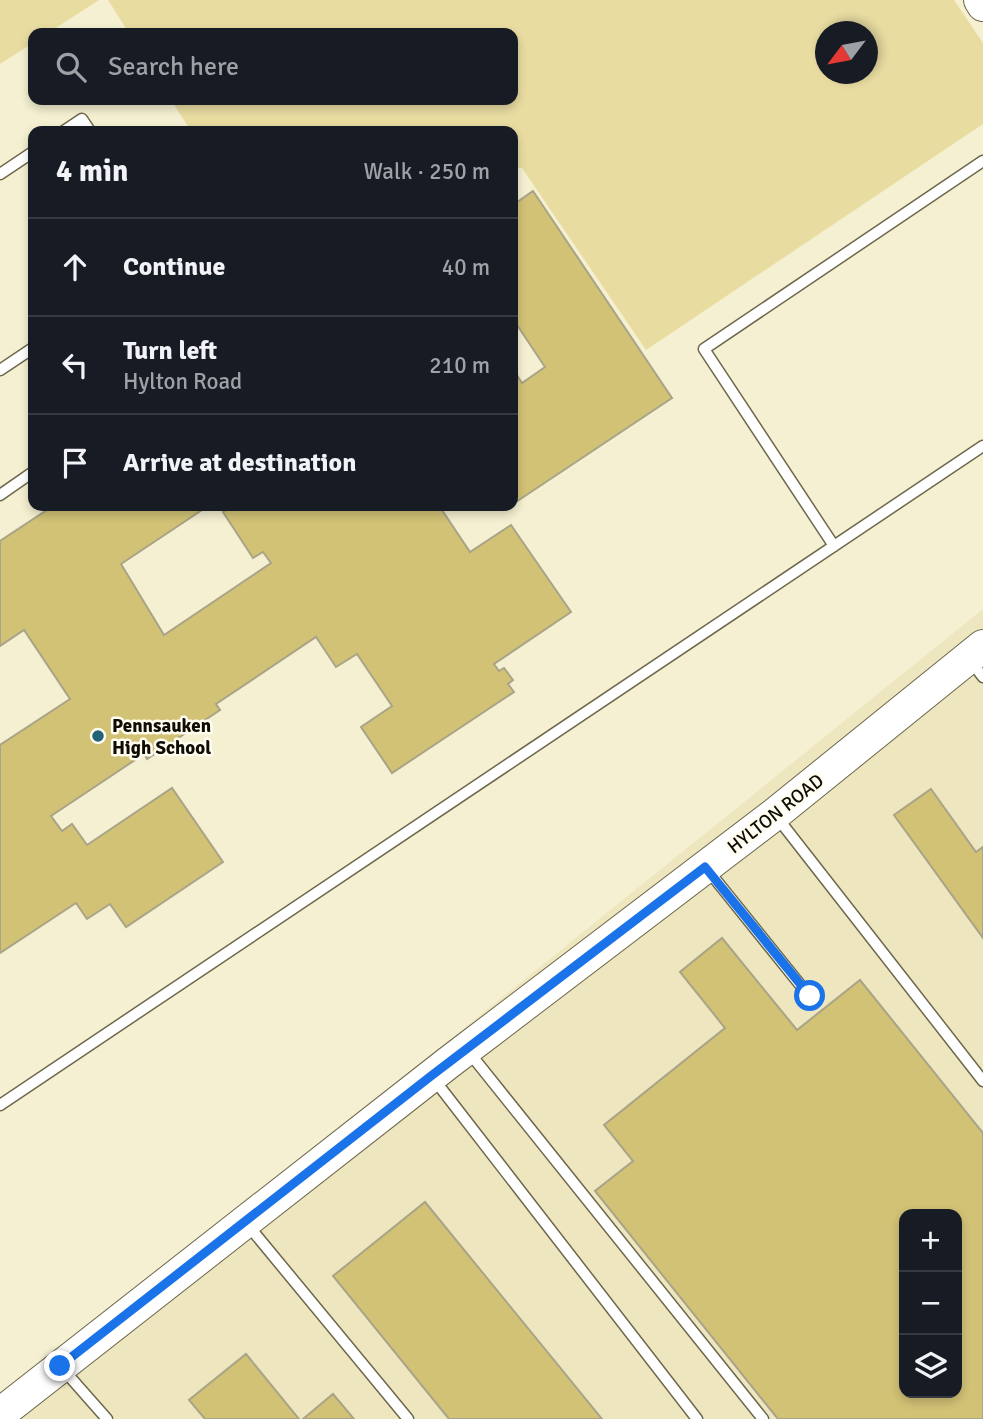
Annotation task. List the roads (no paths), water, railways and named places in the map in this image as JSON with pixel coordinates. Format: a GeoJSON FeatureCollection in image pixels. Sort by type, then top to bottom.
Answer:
{"type":"FeatureCollection","features":[{"type":"Feature","properties":{"kind":"street"},"geometry":{"type":"LineString","coordinates":[[980,0],[983,5]]}},
{"type":"Feature","properties":{"kind":"street","name":"HYLTON ROAD"},"geometry":{"type":"LineString","coordinates":[[0,1414],[466,1049],[978,660]]}},
{"type":"Feature","properties":{"kind":"lane"},"geometry":{"type":"LineString","coordinates":[[72,126],[82,119],[87,126]]}},
{"type":"Feature","properties":{"kind":"lane"},"geometry":{"type":"LineString","coordinates":[[0,174],[28,155]]}},
{"type":"Feature","properties":{"kind":"lane"},"geometry":{"type":"LineString","coordinates":[[834,546],[704,349],[983,161]]}},
{"type":"Feature","properties":{"kind":"lane"},"geometry":{"type":"LineString","coordinates":[[0,370],[28,351]]}},
{"type":"Feature","properties":{"kind":"lane"},"geometry":{"type":"LineString","coordinates":[[0,1105],[983,446]]}},
{"type":"Feature","properties":{"kind":"lane"},"geometry":{"type":"LineString","coordinates":[[0,495],[28,475]]}},
{"type":"Feature","properties":{"kind":"lane"},"geometry":{"type":"LineString","coordinates":[[775,814],[983,1081]]}},
{"type":"Feature","properties":{"kind":"lane"},"geometry":{"type":"LineString","coordinates":[[705,867],[810,996]]}},
{"type":"Feature","properties":{"kind":"lane"},"geometry":{"type":"LineString","coordinates":[[466,1049],[762,1419]]}},
{"type":"Feature","properties":{"kind":"lane"},"geometry":{"type":"LineString","coordinates":[[431,1076],[697,1419]]}},
{"type":"Feature","properties":{"kind":"lane"},"geometry":{"type":"LineString","coordinates":[[245,1222],[408,1419]]}},
{"type":"Feature","properties":{"kind":"lane"},"geometry":{"type":"LineString","coordinates":[[60,1366],[107,1419]]}},
{"type":"Feature","properties":{"kind":"place","name":"Pennsauken High School"},"geometry":{"type":"Point","coordinates":[98,736]}}]}
